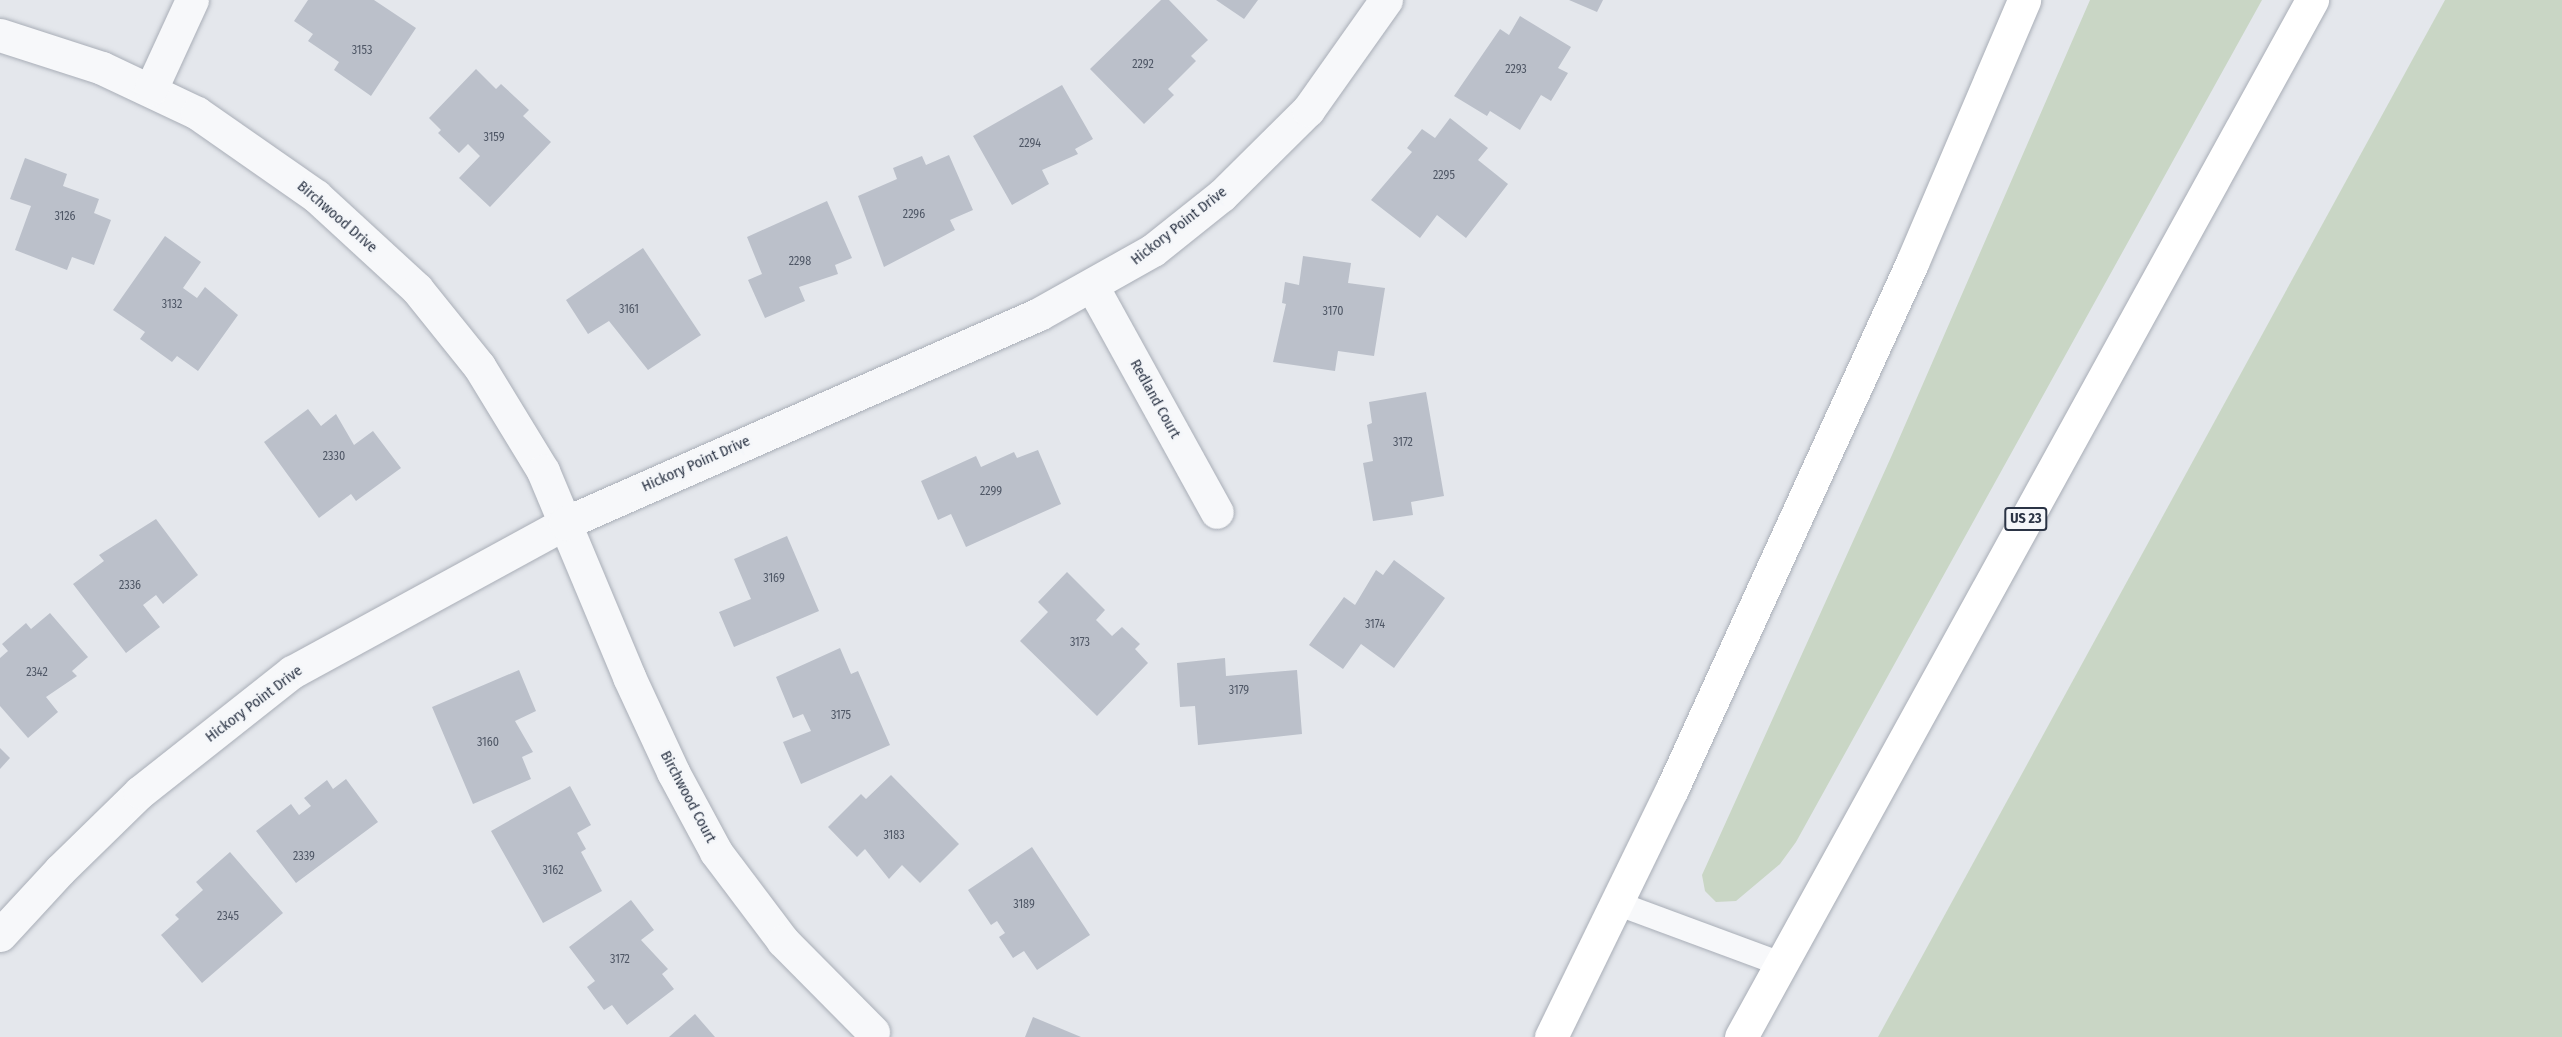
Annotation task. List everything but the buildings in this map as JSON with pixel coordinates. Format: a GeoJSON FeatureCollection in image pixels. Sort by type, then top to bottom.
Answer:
{"type":"FeatureCollection","features":[{"type":"Feature","properties":{"kind":"highway"},"geometry":{"type":"LineString","coordinates":[[1551,1037],[1672,789],[1912,263],[2024,0]]}},
{"type":"Feature","properties":{"kind":"highway","name":"US 23"},"geometry":{"type":"LineString","coordinates":[[1741,1037],[2312,0]]}},
{"type":"Feature","properties":{"kind":"street"},"geometry":{"type":"LineString","coordinates":[[151,89],[192,0]]}},
{"type":"Feature","properties":{"kind":"street","name":"Hickory Point Drive"},"geometry":{"type":"LineString","coordinates":[[0,935],[60,870],[140,792],[292,672],[565,523],[1039,314],[1153,250],[1252,167],[1324,90],[1386,0]]}},
{"type":"Feature","properties":{"kind":"street","name":"Birchwood Drive"},"geometry":{"type":"LineString","coordinates":[[0,35],[102,68],[151,89],[226,131],[308,190],[417,290],[479,366],[543,471],[565,523]]}},
{"type":"Feature","properties":{"kind":"street","name":"Redland Court"},"geometry":{"type":"LineString","coordinates":[[1092,286],[1217,512]]}},
{"type":"Feature","properties":{"kind":"street","name":"Birchwood Court"},"geometry":{"type":"LineString","coordinates":[[565,523],[629,676],[673,772],[717,852],[783,941],[873,1032]]}},
{"type":"Feature","properties":{"kind":"lane"},"geometry":{"type":"LineString","coordinates":[[1616,903],[1781,964]]}},
{"type":"Feature","properties":{"kind":"green space"},"geometry":{"type":"Polygon","coordinates":[[[2090,0],[2262,0],[1796,842],[1780,864],[1736,901],[1716,902],[1705,891],[1702,875],[1892,455],[2090,0]]]}},
{"type":"Feature","properties":{"kind":"green space"},"geometry":{"type":"Polygon","coordinates":[[[2445,0],[2562,0],[2562,1037],[1878,1037],[2445,0]]]}}]}
